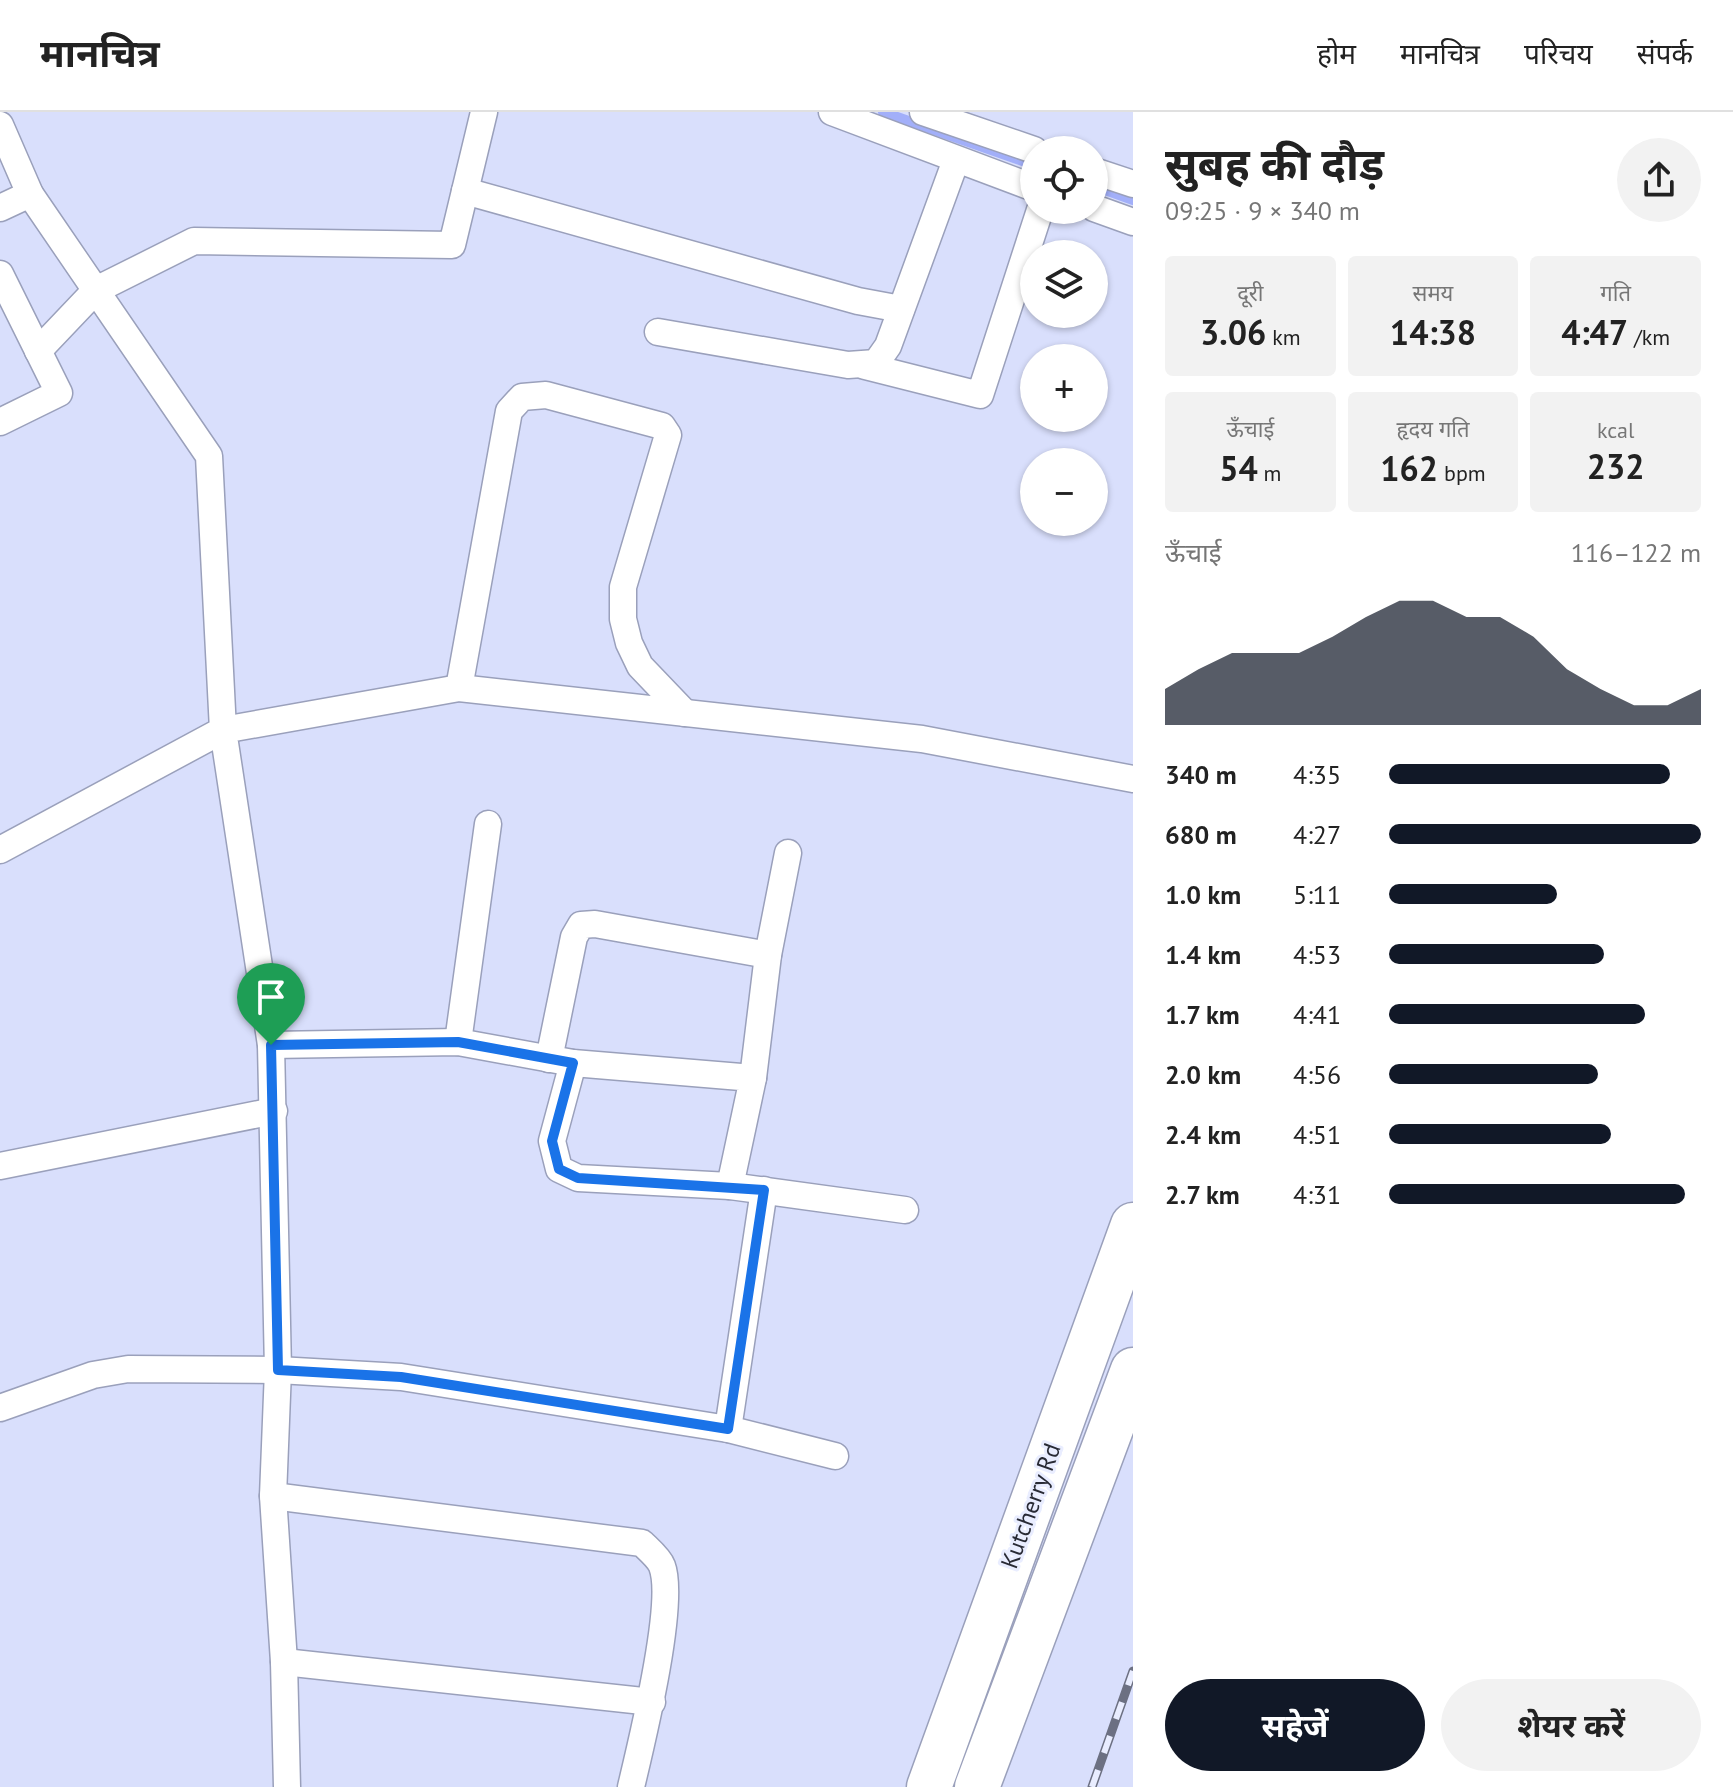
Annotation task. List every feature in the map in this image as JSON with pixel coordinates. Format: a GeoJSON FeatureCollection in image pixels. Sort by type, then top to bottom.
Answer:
{"type":"FeatureCollection","features":[{"type":"Feature","properties":{"kind":"highway","name":"Kutcherry Rd"},"geometry":{"type":"LineString","coordinates":[[929,1787],[1133,1225]]}},
{"type":"Feature","properties":{"kind":"highway"},"geometry":{"type":"LineString","coordinates":[[958,1787],[1133,1312]]}},
{"type":"Feature","properties":{"kind":"highway"},"geometry":{"type":"LineString","coordinates":[[977,1787],[1133,1370]]}},
{"type":"Feature","properties":{"kind":"street"},"geometry":{"type":"LineString","coordinates":[[38,351],[96,290],[194,241],[452,245],[484,112]]}},
{"type":"Feature","properties":{"kind":"street"},"geometry":{"type":"LineString","coordinates":[[832,112],[1020,183]]}},
{"type":"Feature","properties":{"kind":"street"},"geometry":{"type":"LineString","coordinates":[[923,112],[1020,145]]}},
{"type":"Feature","properties":{"kind":"street"},"geometry":{"type":"LineString","coordinates":[[0,125],[30,194],[209,456],[223,730],[271,1045],[278,1370],[273,1496],[284,1662],[287,1787]]}},
{"type":"Feature","properties":{"kind":"street"},"geometry":{"type":"LineString","coordinates":[[865,366],[883,356],[956,160]]}},
{"type":"Feature","properties":{"kind":"street"},"geometry":{"type":"LineString","coordinates":[[1108,176],[1133,184]]}},
{"type":"Feature","properties":{"kind":"street"},"geometry":{"type":"LineString","coordinates":[[465,191],[858,301],[901,309]]}},
{"type":"Feature","properties":{"kind":"street"},"geometry":{"type":"LineString","coordinates":[[0,208],[30,194]]}},
{"type":"Feature","properties":{"kind":"street"},"geometry":{"type":"LineString","coordinates":[[1108,213],[1133,222]]}},
{"type":"Feature","properties":{"kind":"street"},"geometry":{"type":"LineString","coordinates":[[658,332],[865,366],[980,395],[1035,224]]}},
{"type":"Feature","properties":{"kind":"street"},"geometry":{"type":"LineString","coordinates":[[0,274],[59,393],[0,422]]}},
{"type":"Feature","properties":{"kind":"street"},"geometry":{"type":"LineString","coordinates":[[459,688],[506,420],[514,403],[522,397],[546,395],[662,426],[668,435],[623,587],[623,619],[629,643],[640,666],[685,713]]}},
{"type":"Feature","properties":{"kind":"street"},"geometry":{"type":"LineString","coordinates":[[1,846],[223,730],[459,688],[922,739],[1133,779]]}},
{"type":"Feature","properties":{"kind":"street"},"geometry":{"type":"LineString","coordinates":[[458,1042],[488,824]]}},
{"type":"Feature","properties":{"kind":"street"},"geometry":{"type":"LineString","coordinates":[[730,1186],[753,1078],[768,955],[788,853]]}},
{"type":"Feature","properties":{"kind":"street"},"geometry":{"type":"LineString","coordinates":[[768,955],[595,924],[581,925],[574,937],[552,1141],[559,1169],[578,1178],[730,1186],[905,1210]]}},
{"type":"Feature","properties":{"kind":"street"},"geometry":{"type":"LineString","coordinates":[[271,1045],[458,1042],[561,1061],[753,1078]]}},
{"type":"Feature","properties":{"kind":"street"},"geometry":{"type":"LineString","coordinates":[[0,1166],[274,1111]]}},
{"type":"Feature","properties":{"kind":"street"},"geometry":{"type":"LineString","coordinates":[[728,1429],[764,1190]]}},
{"type":"Feature","properties":{"kind":"street"},"geometry":{"type":"LineString","coordinates":[[0,1408],[93,1375],[128,1369],[278,1370],[401,1377],[728,1429],[835,1456]]}},
{"type":"Feature","properties":{"kind":"street"},"geometry":{"type":"LineString","coordinates":[[273,1496],[642,1543],[662,1566],[665,1594],[652,1702],[631,1787]]}},
{"type":"Feature","properties":{"kind":"street"},"geometry":{"type":"LineString","coordinates":[[284,1662],[652,1702]]}},
{"type":"Feature","properties":{"kind":"waterway"},"geometry":{"type":"LineString","coordinates":[[883,112],[1020,160]]}},
{"type":"Feature","properties":{"kind":"waterway"},"geometry":{"type":"LineString","coordinates":[[1108,191],[1133,200]]}},
{"type":"Feature","properties":{"kind":"railway"},"geometry":{"type":"LineString","coordinates":[[1092,1787],[1133,1671]]}},
{"type":"Feature","properties":{"kind":"route"},"geometry":{"type":"LineString","coordinates":[[458,1042],[573,1063],[552,1141],[559,1169],[578,1178],[764,1190],[728,1429],[401,1377],[278,1370],[271,1045],[458,1042]]}}]}
